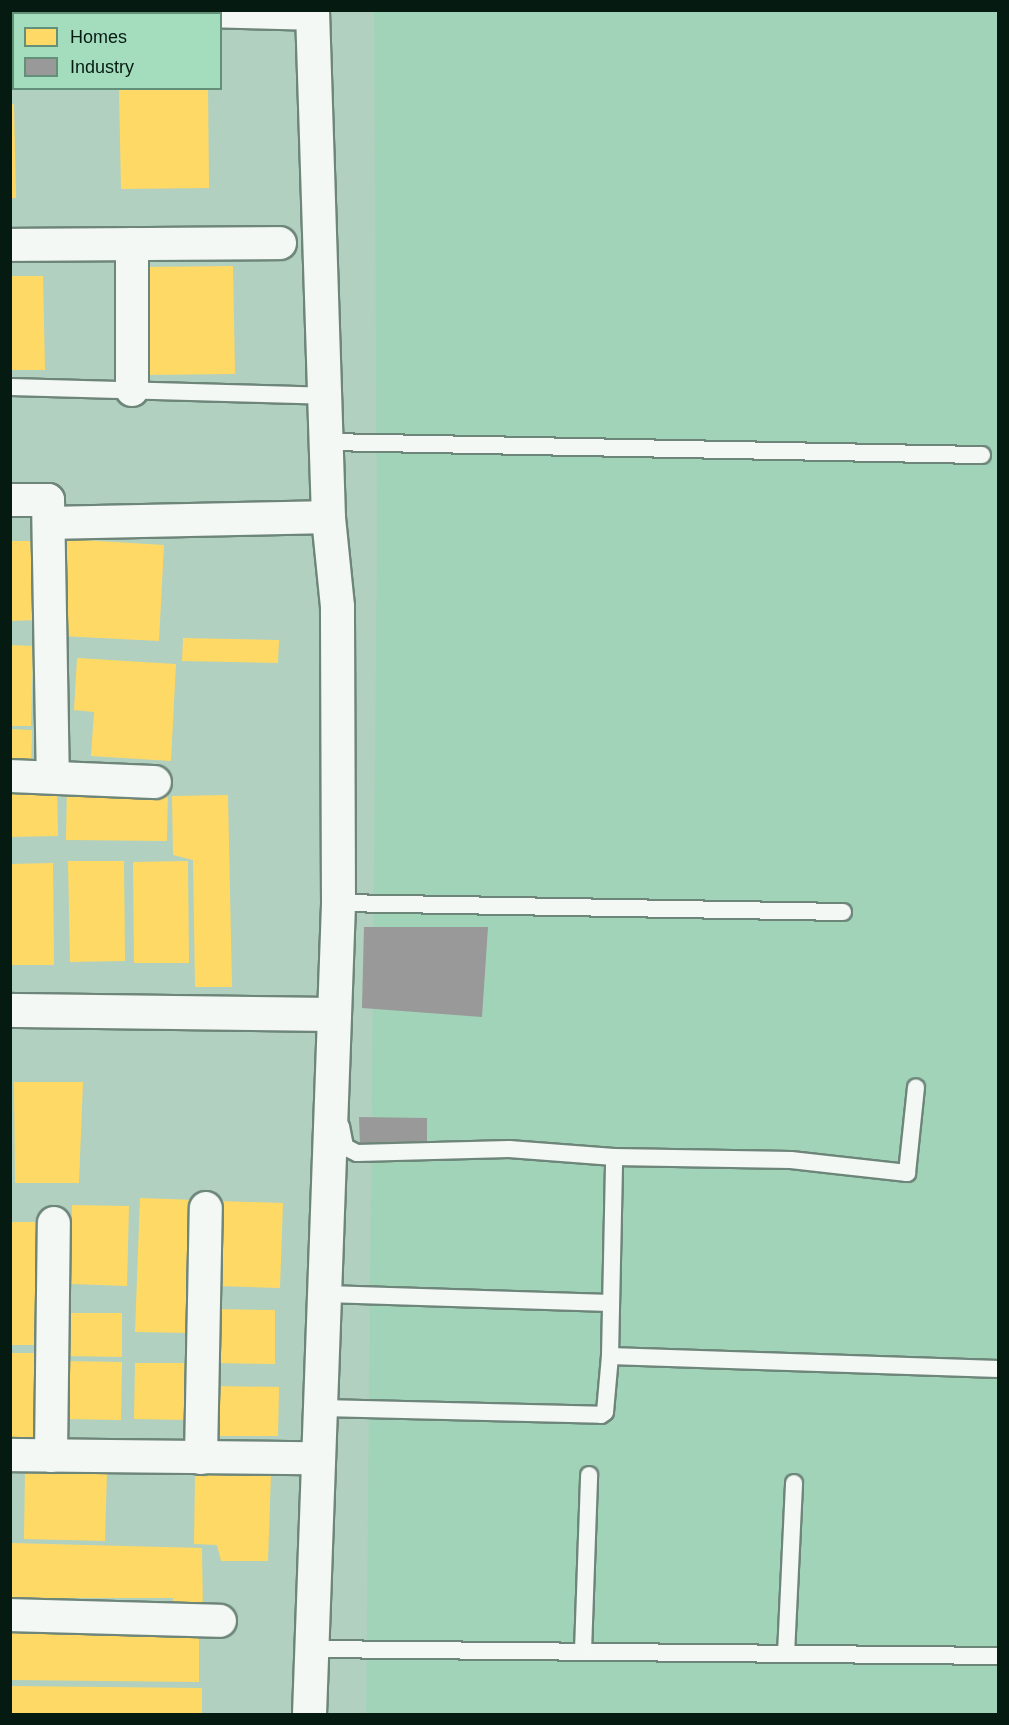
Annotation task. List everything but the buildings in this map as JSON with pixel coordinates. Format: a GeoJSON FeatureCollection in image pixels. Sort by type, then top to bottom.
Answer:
{"type":"FeatureCollection","features":[{"type":"Feature","properties":{"kind":"street"},"geometry":{"type":"LineString","coordinates":[[163,10],[312,12],[326,396],[328,518],[337,606],[339,1017],[318,1458],[309,1714]]}},
{"type":"Feature","properties":{"kind":"street"},"geometry":{"type":"LineString","coordinates":[[10,245],[280,243]]}},
{"type":"Feature","properties":{"kind":"street"},"geometry":{"type":"LineString","coordinates":[[132,244],[132,390]]}},
{"type":"Feature","properties":{"kind":"street"},"geometry":{"type":"LineString","coordinates":[[10,500],[48,500],[51,523],[53,776]]}},
{"type":"Feature","properties":{"kind":"street"},"geometry":{"type":"LineString","coordinates":[[51,523],[328,518]]}},
{"type":"Feature","properties":{"kind":"street"},"geometry":{"type":"LineString","coordinates":[[10,776],[155,782]]}},
{"type":"Feature","properties":{"kind":"street"},"geometry":{"type":"LineString","coordinates":[[10,1010],[339,1017]]}},
{"type":"Feature","properties":{"kind":"street"},"geometry":{"type":"LineString","coordinates":[[201,1458],[206,1208]]}},
{"type":"Feature","properties":{"kind":"street"},"geometry":{"type":"LineString","coordinates":[[51,1456],[54,1223]]}},
{"type":"Feature","properties":{"kind":"street"},"geometry":{"type":"LineString","coordinates":[[10,1455],[318,1458]]}},
{"type":"Feature","properties":{"kind":"street"},"geometry":{"type":"LineString","coordinates":[[10,1615],[220,1621]]}},
{"type":"Feature","properties":{"kind":"lane"},"geometry":{"type":"LineString","coordinates":[[10,387],[326,396]]}},
{"type":"Feature","properties":{"kind":"lane"},"geometry":{"type":"LineString","coordinates":[[327,442],[982,455]]}},
{"type":"Feature","properties":{"kind":"lane"},"geometry":{"type":"LineString","coordinates":[[338,903],[843,912]]}},
{"type":"Feature","properties":{"kind":"lane"},"geometry":{"type":"LineString","coordinates":[[339,1017],[341,1135],[345,1147],[351,1150],[509,1149],[614,1157],[791,1160],[908,1173],[916,1087]]}},
{"type":"Feature","properties":{"kind":"lane"},"geometry":{"type":"LineString","coordinates":[[321,1408],[601,1415],[607,1407],[610,1356],[614,1157]]}},
{"type":"Feature","properties":{"kind":"lane"},"geometry":{"type":"LineString","coordinates":[[326,1294],[610,1303]]}},
{"type":"Feature","properties":{"kind":"lane"},"geometry":{"type":"LineString","coordinates":[[610,1356],[999,1369]]}},
{"type":"Feature","properties":{"kind":"lane"},"geometry":{"type":"LineString","coordinates":[[583,1651],[589,1475]]}},
{"type":"Feature","properties":{"kind":"lane"},"geometry":{"type":"LineString","coordinates":[[786,1654],[794,1483]]}},
{"type":"Feature","properties":{"kind":"lane"},"geometry":{"type":"LineString","coordinates":[[311,1649],[999,1656]]}},
{"type":"Feature","properties":{"kind":"shaded area"},"geometry":{"type":"Polygon","coordinates":[[[374,11],[998,11],[998,1714],[366,1714],[377,542],[374,11]]]}}]}
